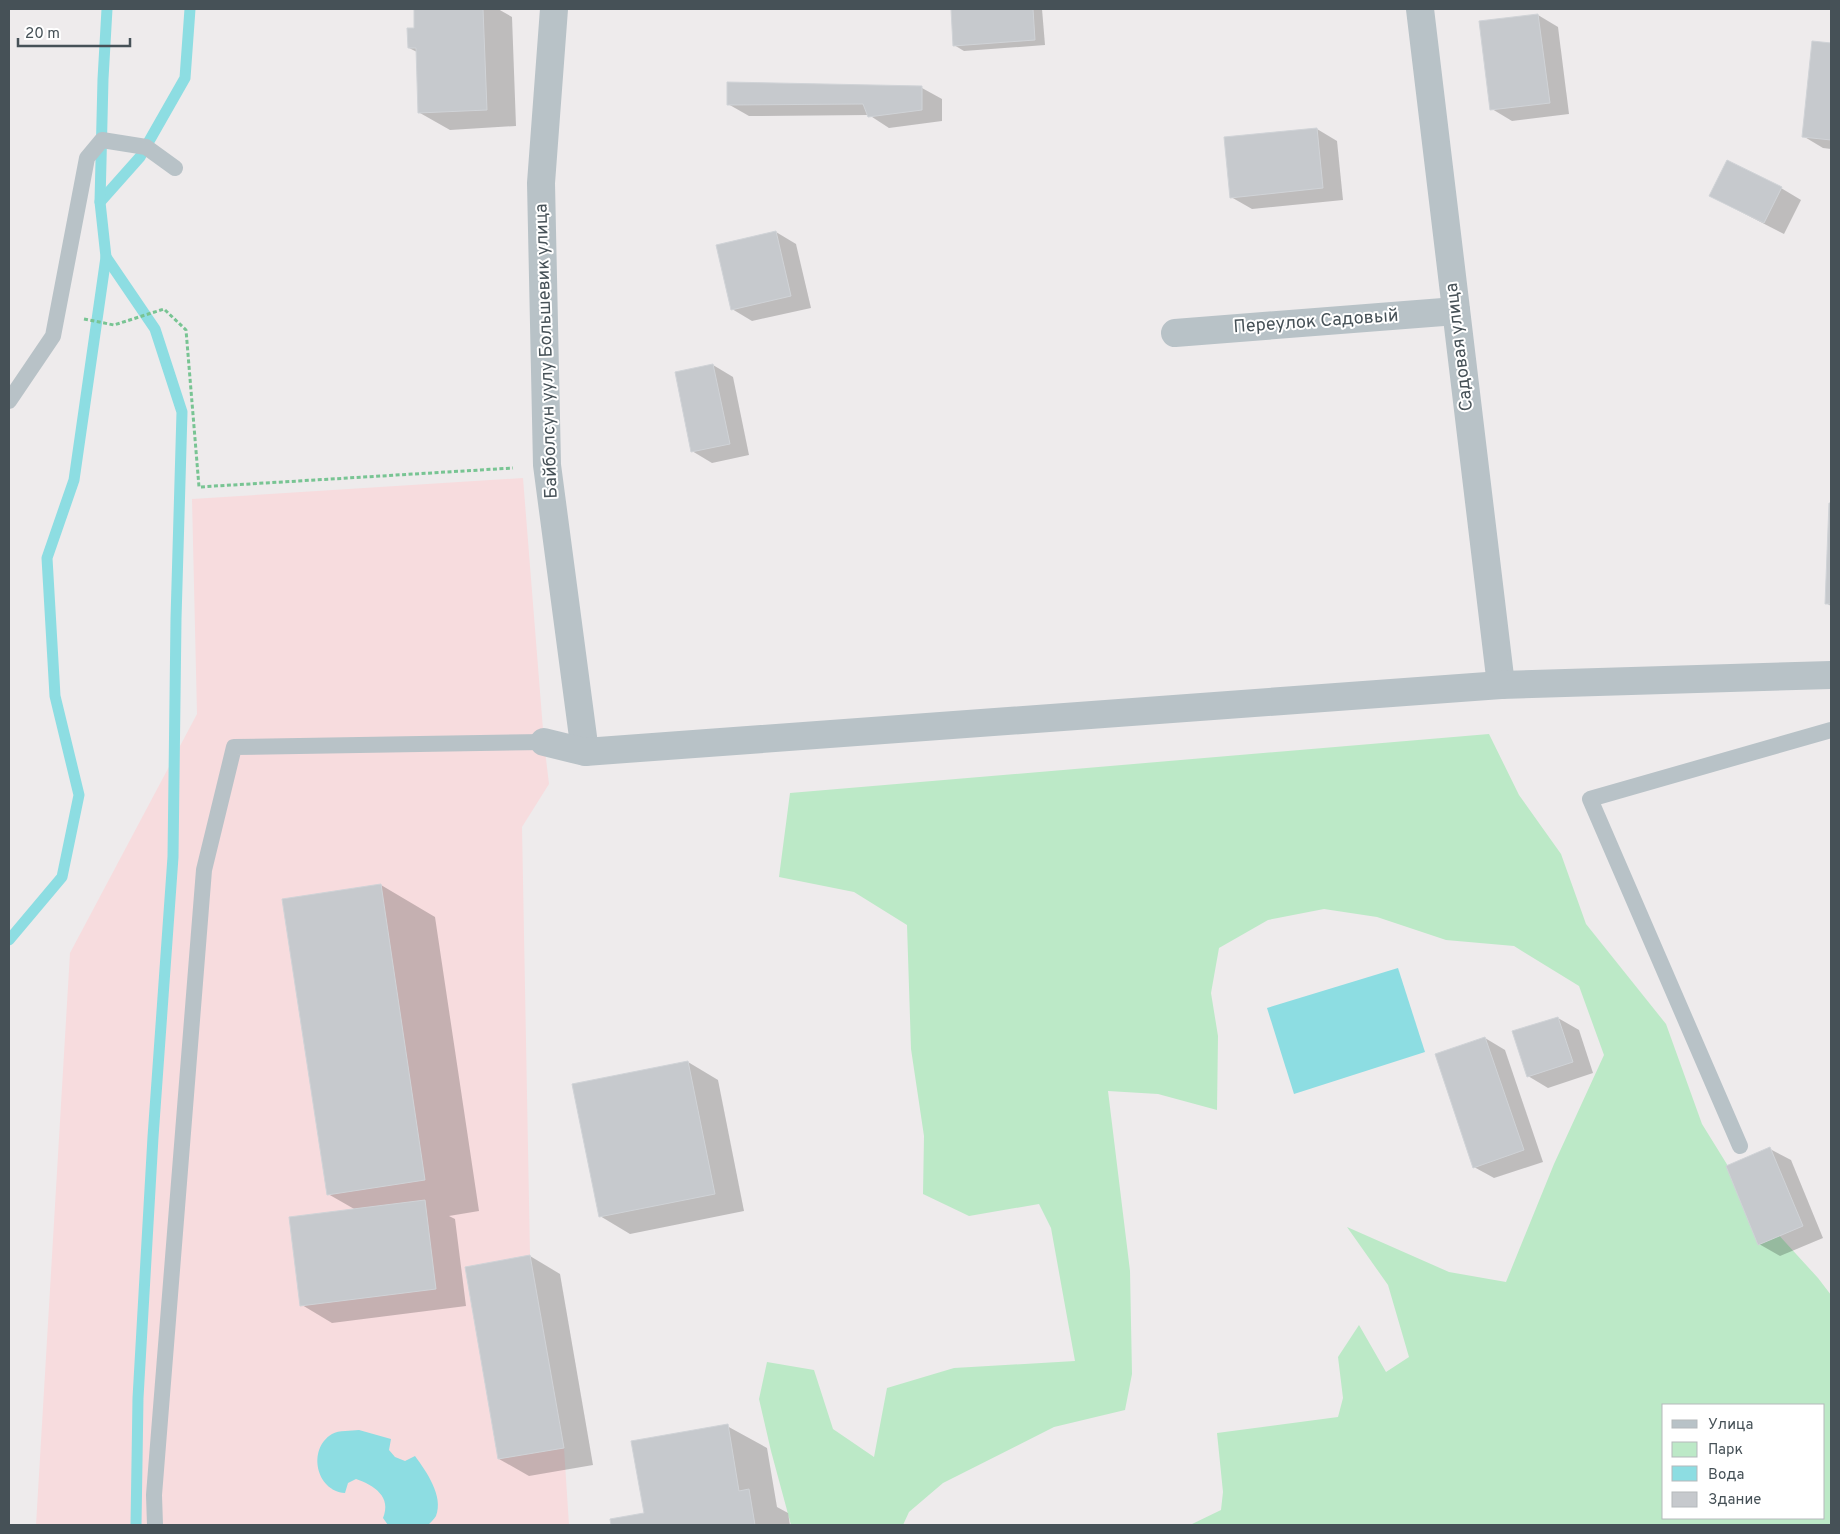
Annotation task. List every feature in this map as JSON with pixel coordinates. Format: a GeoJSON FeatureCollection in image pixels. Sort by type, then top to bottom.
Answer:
{"type":"FeatureCollection","features":[{"type":"Feature","properties":{"kind":"street","name":"Байболсун уулу Большевик улица"},"geometry":{"type":"LineString","coordinates":[[554,9],[541,183],[548,465],[585,752]]}},
{"type":"Feature","properties":{"kind":"street","name":"Садовая улица"},"geometry":{"type":"LineString","coordinates":[[1420,9],[1501,685]]}},
{"type":"Feature","properties":{"kind":"street","name":"Переулок Садовый"},"geometry":{"type":"LineString","coordinates":[[1176,333],[1456,311]]}},
{"type":"Feature","properties":{"kind":"street"},"geometry":{"type":"LineString","coordinates":[[544,742],[585,752],[1501,685],[1831,676]]}},
{"type":"Feature","properties":{"kind":"lane"},"geometry":{"type":"LineString","coordinates":[[9,401],[53,336],[86,158],[102,140],[146,147],[175,168]]}},
{"type":"Feature","properties":{"kind":"lane"},"geometry":{"type":"LineString","coordinates":[[1740,1146],[1590,799],[1831,730]]}},
{"type":"Feature","properties":{"kind":"lane"},"geometry":{"type":"LineString","coordinates":[[155,1525],[154,1495],[204,870],[234,747],[544,742]]}},
{"type":"Feature","properties":{"kind":"path"},"geometry":{"type":"LineString","coordinates":[[82,318],[114,325],[164,309],[186,330],[199,487],[548,465]]}},
{"type":"Feature","properties":{"kind":"shaded area"},"geometry":{"type":"Polygon","coordinates":[[[523,478],[549,784],[522,827],[530,1255],[564,1448],[569,1525],[36,1525],[70,953],[197,714],[192,499],[523,478]]]}},
{"type":"Feature","properties":{"kind":"green space"},"geometry":{"type":"Polygon","coordinates":[[[1489,734],[1519,795],[1561,854],[1586,924],[1666,1024],[1702,1124],[1754,1208],[1818,1278],[1831,1295],[1831,1525],[1190,1525],[1221,1510],[1223,1492],[1217,1433],[1338,1417],[1343,1398],[1338,1357],[1359,1325],[1386,1372],[1409,1357],[1388,1285],[1347,1227],[1449,1272],[1506,1282],[1554,1164],[1604,1055],[1579,986],[1514,946],[1446,940],[1377,917],[1324,909],[1268,920],[1219,948],[1211,993],[1218,1036],[1217,1110],[1158,1094],[1108,1091],[1130,1271],[1132,1374],[1125,1410],[1054,1427],[943,1483],[909,1512],[903,1525],[791,1525],[759,1399],[767,1362],[814,1370],[833,1429],[874,1457],[887,1388],[954,1368],[1075,1361],[1051,1228],[1039,1204],[969,1216],[923,1194],[924,1136],[911,1049],[907,925],[854,892],[779,877],[790,793],[1489,734]]]}},
{"type":"Feature","properties":{"kind":"water"},"geometry":{"type":"Polygon","coordinates":[[[1398,968],[1425,1052],[1294,1094],[1267,1008],[1398,968]]]}},
{"type":"Feature","properties":{"kind":"water"},"geometry":{"type":"Polygon","coordinates":[[[359,1430],[391,1439],[389,1450],[395,1457],[405,1461],[415,1456],[433,1484],[438,1500],[436,1516],[428,1525],[388,1525],[383,1518],[385,1504],[380,1493],[375,1488],[356,1479],[348,1483],[345,1493],[335,1491],[327,1485],[318,1468],[319,1449],[332,1434],[342,1431],[359,1430]]]}},
{"type":"Feature","properties":{"kind":"building"},"geometry":{"type":"Polygon","coordinates":[[[414,9],[483,9],[487,110],[418,113],[416,48],[408,48],[407,28],[414,28],[414,9]]]}},
{"type":"Feature","properties":{"kind":"building"},"geometry":{"type":"Polygon","coordinates":[[[951,9],[1033,9],[1035,40],[953,46],[951,9]]]}},
{"type":"Feature","properties":{"kind":"building"},"geometry":{"type":"Polygon","coordinates":[[[1538,14],[1550,103],[1490,110],[1479,21],[1538,14]]]}},
{"type":"Feature","properties":{"kind":"building"},"geometry":{"type":"Polygon","coordinates":[[[1812,41],[1831,43],[1831,140],[1802,137],[1812,41]]]}},
{"type":"Feature","properties":{"kind":"building"},"geometry":{"type":"Polygon","coordinates":[[[727,82],[922,86],[922,110],[868,117],[863,104],[727,105],[727,82]]]}},
{"type":"Feature","properties":{"kind":"building"},"geometry":{"type":"Polygon","coordinates":[[[1317,128],[1323,188],[1230,198],[1224,137],[1317,128]]]}},
{"type":"Feature","properties":{"kind":"building"},"geometry":{"type":"Polygon","coordinates":[[[1727,160],[1782,187],[1764,223],[1709,196],[1727,160]]]}},
{"type":"Feature","properties":{"kind":"building"},"geometry":{"type":"Polygon","coordinates":[[[776,231],[791,296],[731,310],[716,245],[776,231]]]}},
{"type":"Feature","properties":{"kind":"building"},"geometry":{"type":"Polygon","coordinates":[[[713,364],[730,444],[691,452],[675,372],[713,364]]]}},
{"type":"Feature","properties":{"kind":"building"},"geometry":{"type":"Polygon","coordinates":[[[1829,503],[1831,503],[1831,604],[1825,604],[1829,503]]]}},
{"type":"Feature","properties":{"kind":"building"},"geometry":{"type":"Polygon","coordinates":[[[381,884],[425,1180],[327,1195],[282,899],[381,884]]]}},
{"type":"Feature","properties":{"kind":"building"},"geometry":{"type":"Polygon","coordinates":[[[1558,1017],[1573,1062],[1527,1077],[1512,1031],[1558,1017]]]}},
{"type":"Feature","properties":{"kind":"building"},"geometry":{"type":"Polygon","coordinates":[[[1485,1037],[1524,1150],[1473,1168],[1435,1054],[1485,1037]]]}},
{"type":"Feature","properties":{"kind":"building"},"geometry":{"type":"Polygon","coordinates":[[[688,1061],[715,1194],[599,1217],[572,1084],[688,1061]]]}},
{"type":"Feature","properties":{"kind":"building"},"geometry":{"type":"Polygon","coordinates":[[[1770,1147],[1803,1226],[1758,1245],[1726,1166],[1770,1147]]]}},
{"type":"Feature","properties":{"kind":"building"},"geometry":{"type":"Polygon","coordinates":[[[425,1200],[436,1289],[300,1306],[289,1217],[425,1200]]]}},
{"type":"Feature","properties":{"kind":"building"},"geometry":{"type":"Polygon","coordinates":[[[530,1255],[564,1448],[498,1459],[465,1267],[530,1255]]]}},
{"type":"Feature","properties":{"kind":"building"},"geometry":{"type":"Polygon","coordinates":[[[728,1424],[739,1491],[749,1489],[755,1525],[611,1525],[610,1519],[644,1513],[631,1441],[728,1424]]]}},
{"type":"Feature","properties":{"kind":"waterway"},"geometry":{"type":"LineString","coordinates":[[9,940],[62,877],[79,795],[55,696],[47,558],[74,480],[106,257],[100,202],[107,9]]}},
{"type":"Feature","properties":{"kind":"waterway"},"geometry":{"type":"LineString","coordinates":[[100,202],[140,157],[185,78],[190,9]]}},
{"type":"Feature","properties":{"kind":"waterway"},"geometry":{"type":"LineString","coordinates":[[106,257],[155,329],[182,412],[176,619],[173,857],[153,1137],[138,1398],[136,1525]]}}]}
